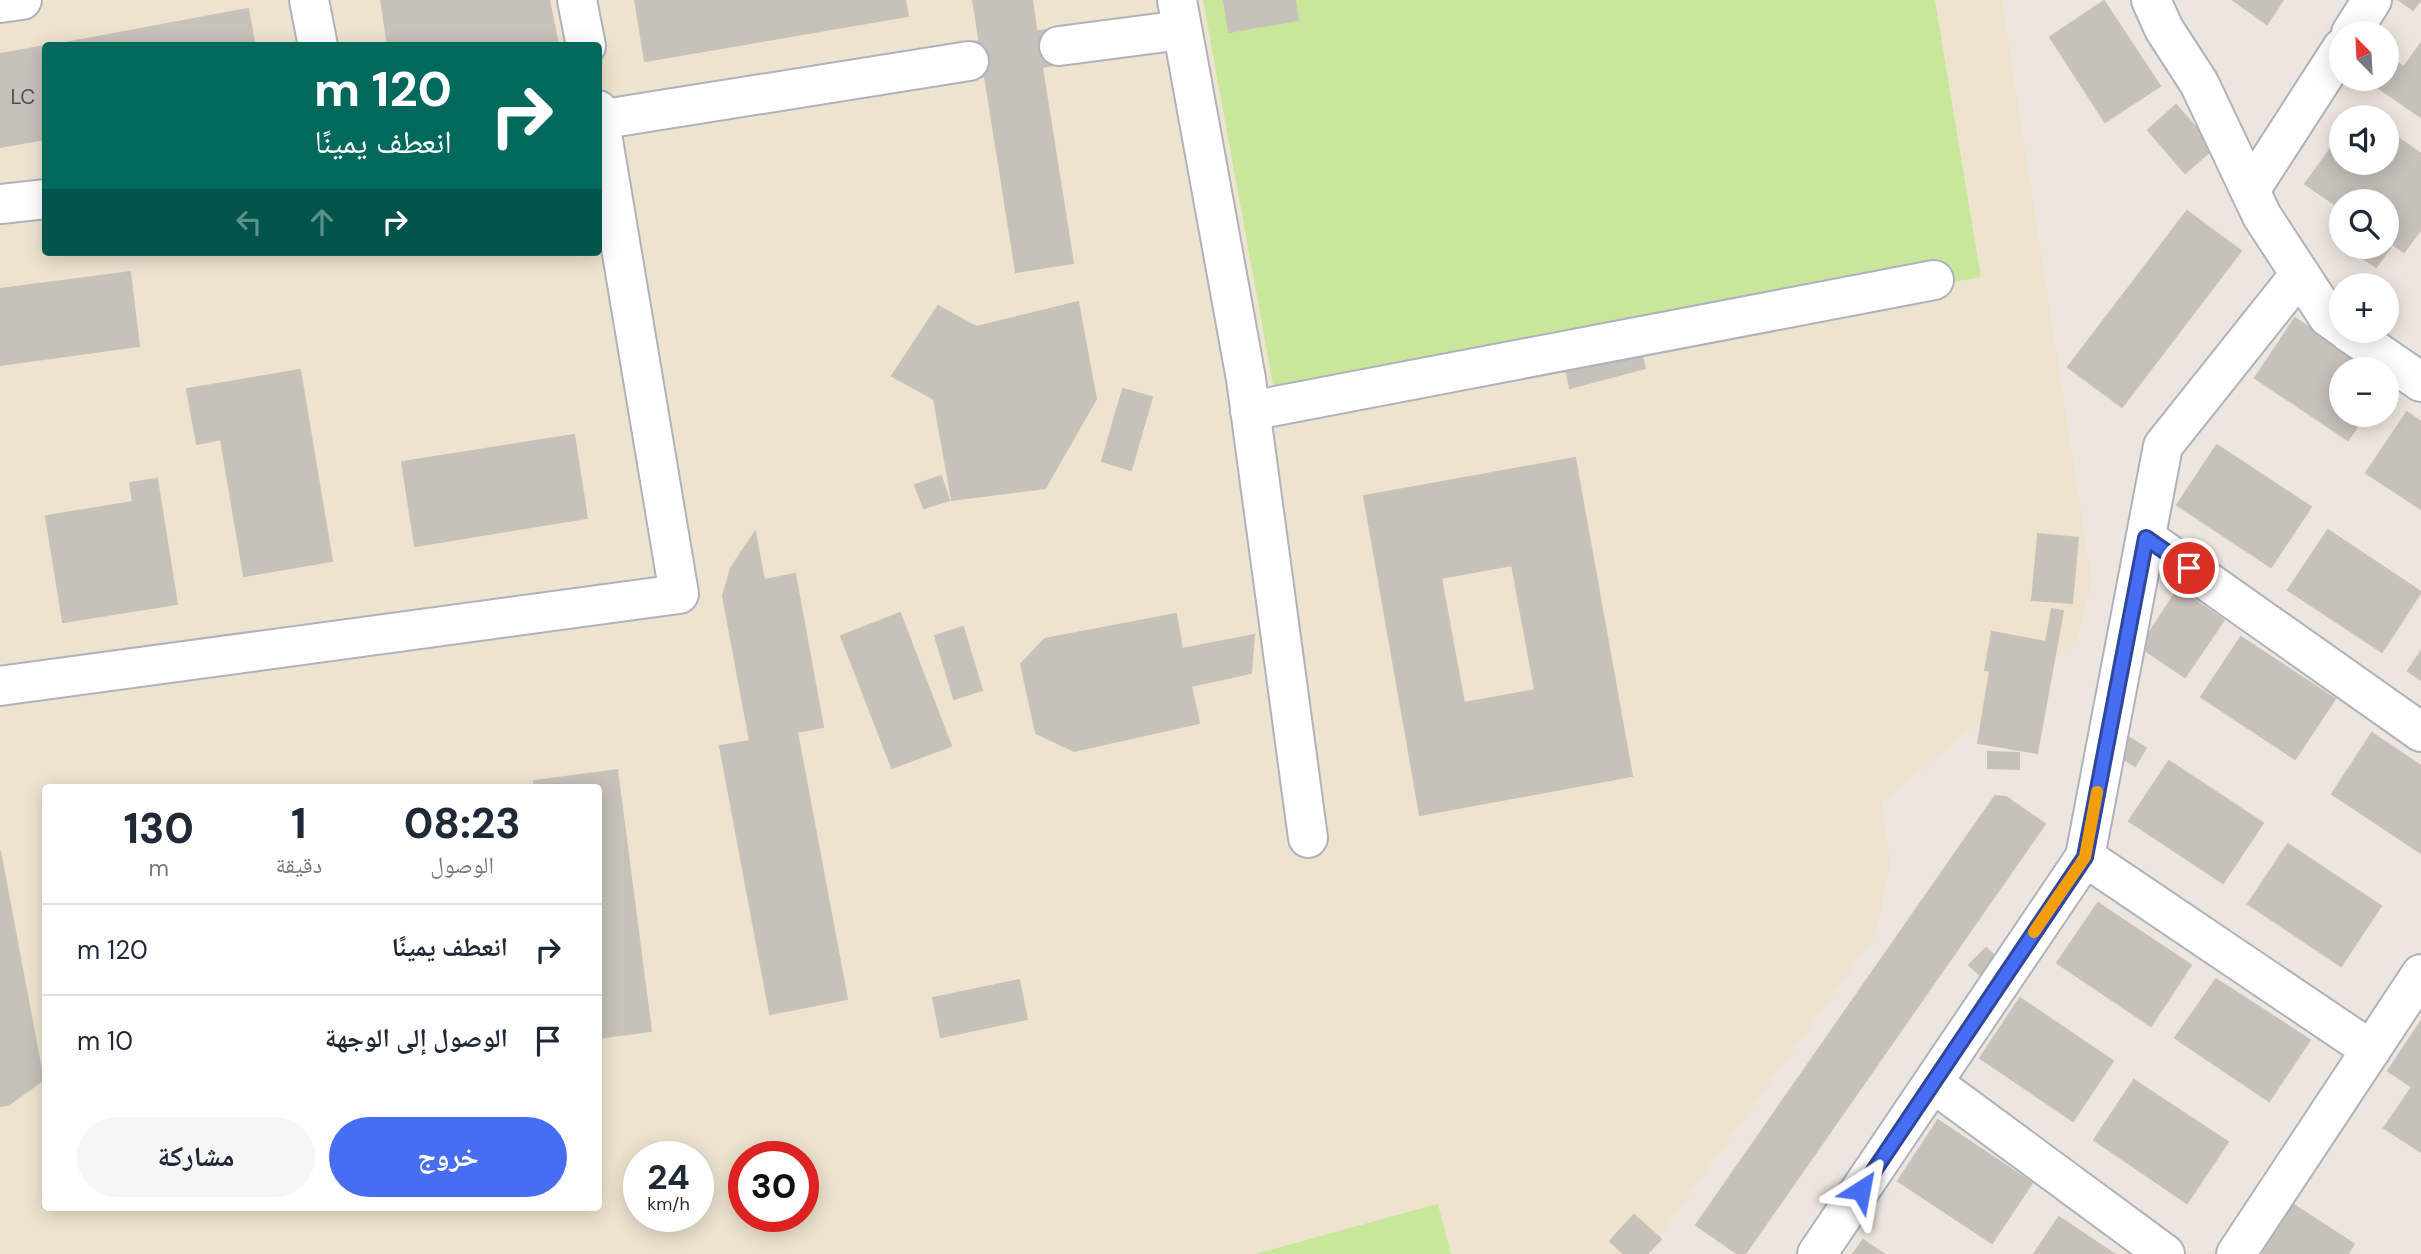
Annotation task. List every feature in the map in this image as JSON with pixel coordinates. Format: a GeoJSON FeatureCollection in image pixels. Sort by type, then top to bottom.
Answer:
{"type":"FeatureCollection","features":[{"type":"Feature","properties":{"kind":"street"},"geometry":{"type":"LineString","coordinates":[[0,3],[22,0]]}},
{"type":"Feature","properties":{"kind":"street"},"geometry":{"type":"LineString","coordinates":[[309,0],[317,42]]}},
{"type":"Feature","properties":{"kind":"street"},"geometry":{"type":"LineString","coordinates":[[577,0],[585,42]]}},
{"type":"Feature","properties":{"kind":"street"},"geometry":{"type":"LineString","coordinates":[[2151,0],[2164,29],[2199,83],[2262,216],[2329,318]]}},
{"type":"Feature","properties":{"kind":"street"},"geometry":{"type":"LineString","coordinates":[[2359,21],[2372,0]]}},
{"type":"Feature","properties":{"kind":"street"},"geometry":{"type":"LineString","coordinates":[[1059,46],[1180,15],[1250,411],[1308,838]]}},
{"type":"Feature","properties":{"kind":"street"},"geometry":{"type":"LineString","coordinates":[[602,116],[969,61]]}},
{"type":"Feature","properties":{"kind":"street"},"geometry":{"type":"LineString","coordinates":[[2251,189],[2329,68]]}},
{"type":"Feature","properties":{"kind":"street"},"geometry":{"type":"LineString","coordinates":[[0,686],[679,594],[602,134]]}},
{"type":"Feature","properties":{"kind":"street"},"geometry":{"type":"LineString","coordinates":[[0,204],[42,199]]}},
{"type":"Feature","properties":{"kind":"street"},"geometry":{"type":"LineString","coordinates":[[1817,1254],[2085,857],[2163,446],[2300,274]]}},
{"type":"Feature","properties":{"kind":"street"},"geometry":{"type":"LineString","coordinates":[[1250,411],[1934,280]]}},
{"type":"Feature","properties":{"kind":"street"},"geometry":{"type":"LineString","coordinates":[[2364,343],[2421,382]]}},
{"type":"Feature","properties":{"kind":"street"},"geometry":{"type":"LineString","coordinates":[[2146,538],[2421,732]]}},
{"type":"Feature","properties":{"kind":"street"},"geometry":{"type":"LineString","coordinates":[[2085,857],[2371,1050]]}},
{"type":"Feature","properties":{"kind":"street"},"geometry":{"type":"LineString","coordinates":[[2236,1254],[2421,974]]}},
{"type":"Feature","properties":{"kind":"street"},"geometry":{"type":"LineString","coordinates":[[1933,1083],[2165,1254]]}},
{"type":"Feature","properties":{"kind":"shaded area"},"geometry":{"type":"Polygon","coordinates":[[[0,0],[2002,0],[2092,583],[2077,640],[1882,802],[1890,864],[1876,935],[1646,1254],[0,1254],[0,0]]]}},
{"type":"Feature","properties":{"kind":"green space"},"geometry":{"type":"Polygon","coordinates":[[[1203,0],[1935,0],[1981,277],[1276,401],[1203,0]]]}},
{"type":"Feature","properties":{"kind":"green space"},"geometry":{"type":"Polygon","coordinates":[[[1437,1204],[1451,1254],[1255,1254],[1437,1204]]]}},
{"type":"Feature","properties":{"kind":"building"},"geometry":{"type":"Polygon","coordinates":[[[381,0],[549,0],[558,42],[387,42],[381,0]]]}},
{"type":"Feature","properties":{"kind":"building"},"geometry":{"type":"Polygon","coordinates":[[[635,0],[905,0],[908,16],[645,61],[635,0]]]}},
{"type":"Feature","properties":{"kind":"building"},"geometry":{"type":"Polygon","coordinates":[[[973,0],[1032,0],[1040,55],[983,64],[973,0]]]}},
{"type":"Feature","properties":{"kind":"building"},"geometry":{"type":"Polygon","coordinates":[[[1224,0],[1295,0],[1298,20],[1229,32],[1224,0]]]}},
{"type":"Feature","properties":{"kind":"building"},"geometry":{"type":"Polygon","coordinates":[[[2233,0],[2283,0],[2267,24],[2233,0]]]}},
{"type":"Feature","properties":{"kind":"building"},"geometry":{"type":"Polygon","coordinates":[[[2399,0],[2421,0],[2413,10],[2399,0]]]}},
{"type":"Feature","properties":{"kind":"building"},"geometry":{"type":"Polygon","coordinates":[[[2104,1],[2160,86],[2105,122],[2050,37],[2104,1]]]}},
{"type":"Feature","properties":{"kind":"building"},"geometry":{"type":"Polygon","coordinates":[[[248,9],[254,42],[71,42],[248,9]]]}},
{"type":"Feature","properties":{"kind":"building"},"geometry":{"type":"Polygon","coordinates":[[[2421,43],[2421,117],[2383,91],[2399,91],[2399,64],[2404,67],[2421,43]]]}},
{"type":"Feature","properties":{"kind":"building"},"geometry":{"type":"Polygon","coordinates":[[[42,47],[42,140],[0,147],[0,54],[42,47]]]}},
{"type":"Feature","properties":{"kind":"building"},"geometry":{"type":"Polygon","coordinates":[[[1040,55],[1073,263],[1016,272],[983,64],[1040,55]]]}},
{"type":"Feature","properties":{"kind":"building"},"geometry":{"type":"Polygon","coordinates":[[[2176,105],[2214,148],[2185,173],[2148,130],[2176,105]]]}},
{"type":"Feature","properties":{"kind":"building"},"geometry":{"type":"Polygon","coordinates":[[[2399,138],[2421,154],[2421,229],[2404,252],[2399,248],[2399,189],[2329,189],[2329,200],[2305,184],[2329,151],[2329,175],[2399,175],[2399,138]]]}},
{"type":"Feature","properties":{"kind":"building"},"geometry":{"type":"Polygon","coordinates":[[[2187,211],[2241,251],[2122,407],[2068,367],[2187,211]]]}},
{"type":"Feature","properties":{"kind":"building"},"geometry":{"type":"Polygon","coordinates":[[[2364,259],[2382,259],[2376,267],[2364,259]]]}},
{"type":"Feature","properties":{"kind":"building"},"geometry":{"type":"Polygon","coordinates":[[[130,272],[139,346],[0,365],[0,289],[130,272]]]}},
{"type":"Feature","properties":{"kind":"building"},"geometry":{"type":"Polygon","coordinates":[[[1078,302],[1096,399],[1045,488],[952,500],[934,399],[892,376],[938,306],[976,327],[1078,302]]]}},
{"type":"Feature","properties":{"kind":"building"},"geometry":{"type":"Polygon","coordinates":[[[2295,318],[2329,340],[2329,343],[2355,357],[2329,357],[2329,427],[2357,427],[2348,440],[2255,378],[2295,318]]]}},
{"type":"Feature","properties":{"kind":"building"},"geometry":{"type":"Polygon","coordinates":[[[1638,342],[1645,368],[1570,388],[1564,362],[1638,342]]]}},
{"type":"Feature","properties":{"kind":"building"},"geometry":{"type":"Polygon","coordinates":[[[300,370],[332,561],[244,576],[221,439],[197,444],[187,389],[300,370]]]}},
{"type":"Feature","properties":{"kind":"building"},"geometry":{"type":"Polygon","coordinates":[[[1123,389],[1152,397],[1131,470],[1102,461],[1123,389]]]}},
{"type":"Feature","properties":{"kind":"building"},"geometry":{"type":"Polygon","coordinates":[[[2407,412],[2421,422],[2421,509],[2366,473],[2407,412]]]}},
{"type":"Feature","properties":{"kind":"building"},"geometry":{"type":"Polygon","coordinates":[[[574,435],[587,518],[415,546],[402,462],[574,435]]]}},
{"type":"Feature","properties":{"kind":"building"},"geometry":{"type":"Polygon","coordinates":[[[2217,445],[2311,507],[2271,567],[2177,505],[2217,445]]]}},
{"type":"Feature","properties":{"kind":"building"},"geometry":{"type":"Polygon","coordinates":[[[1575,458],[1632,776],[1420,815],[1364,496],[1575,458]],[[1512,565],[1441,578],[1464,703],[1535,690],[1512,565]]]}},
{"type":"Feature","properties":{"kind":"building"},"geometry":{"type":"Polygon","coordinates":[[[941,476],[949,500],[924,508],[915,485],[941,476]]]}},
{"type":"Feature","properties":{"kind":"building"},"geometry":{"type":"Polygon","coordinates":[[[157,479],[177,604],[63,622],[46,516],[133,502],[130,483],[157,479]]]}},
{"type":"Feature","properties":{"kind":"building"},"geometry":{"type":"Polygon","coordinates":[[[2328,530],[2421,592],[2382,652],[2288,590],[2328,530]]]}},
{"type":"Feature","properties":{"kind":"building"},"geometry":{"type":"Polygon","coordinates":[[[755,532],[764,580],[795,574],[823,727],[797,732],[847,999],[770,1014],[720,746],[750,741],[723,596],[731,568],[755,532]]]}},
{"type":"Feature","properties":{"kind":"building"},"geometry":{"type":"Polygon","coordinates":[[[2038,534],[2078,538],[2072,603],[2032,600],[2038,534]]]}},
{"type":"Feature","properties":{"kind":"building"},"geometry":{"type":"Polygon","coordinates":[[[2178,589],[2224,620],[2185,677],[2140,647],[2178,589]]]}},
{"type":"Feature","properties":{"kind":"building"},"geometry":{"type":"Polygon","coordinates":[[[2052,609],[2063,611],[2037,753],[1978,743],[1990,671],[1985,670],[1992,632],[2046,642],[2052,609]]]}},
{"type":"Feature","properties":{"kind":"building"},"geometry":{"type":"Polygon","coordinates":[[[900,613],[951,746],[892,768],[841,636],[900,613]]]}},
{"type":"Feature","properties":{"kind":"building"},"geometry":{"type":"Polygon","coordinates":[[[1176,614],[1182,649],[1254,635],[1251,673],[1191,686],[1199,723],[1074,751],[1036,733],[1021,664],[1045,639],[1176,614]]]}},
{"type":"Feature","properties":{"kind":"building"},"geometry":{"type":"Polygon","coordinates":[[[963,627],[982,690],[954,699],[935,636],[963,627]]]}},
{"type":"Feature","properties":{"kind":"building"},"geometry":{"type":"Polygon","coordinates":[[[2241,637],[2335,699],[2295,759],[2201,697],[2241,637]]]}},
{"type":"Feature","properties":{"kind":"building"},"geometry":{"type":"Polygon","coordinates":[[[2421,651],[2421,680],[2408,671],[2421,651]]]}},
{"type":"Feature","properties":{"kind":"building"},"geometry":{"type":"Polygon","coordinates":[[[2120,732],[2146,748],[2135,766],[2109,750],[2120,732]]]}},
{"type":"Feature","properties":{"kind":"building"},"geometry":{"type":"Polygon","coordinates":[[[2372,733],[2421,766],[2421,853],[2332,794],[2372,733]]]}},
{"type":"Feature","properties":{"kind":"building"},"geometry":{"type":"Polygon","coordinates":[[[1988,752],[2019,753],[2019,769],[1988,768],[1988,752]]]}},
{"type":"Feature","properties":{"kind":"building"},"geometry":{"type":"Polygon","coordinates":[[[2169,761],[2263,823],[2223,883],[2129,821],[2169,761]]]}},
{"type":"Feature","properties":{"kind":"building"},"geometry":{"type":"Polygon","coordinates":[[[617,770],[651,1031],[602,1037],[602,784],[534,784],[534,781],[617,770]]]}},
{"type":"Feature","properties":{"kind":"building"},"geometry":{"type":"Polygon","coordinates":[[[1995,796],[2006,797],[2045,824],[1745,1254],[1738,1254],[1696,1225],[1995,796]]]}},
{"type":"Feature","properties":{"kind":"building"},"geometry":{"type":"Polygon","coordinates":[[[2288,844],[2381,906],[2341,966],[2248,904],[2288,844]]]}},
{"type":"Feature","properties":{"kind":"building"},"geometry":{"type":"Polygon","coordinates":[[[0,851],[42,1081],[8,1105],[0,1106],[0,851]]]}},
{"type":"Feature","properties":{"kind":"building"},"geometry":{"type":"Polygon","coordinates":[[[2098,903],[2191,965],[2151,1026],[2057,963],[2098,903]]]}},
{"type":"Feature","properties":{"kind":"building"},"geometry":{"type":"Polygon","coordinates":[[[1986,948],[2003,963],[1987,981],[1969,965],[1986,948]]]}},
{"type":"Feature","properties":{"kind":"building"},"geometry":{"type":"Polygon","coordinates":[[[2216,979],[2310,1040],[2269,1101],[2175,1038],[2216,979]]]}},
{"type":"Feature","properties":{"kind":"building"},"geometry":{"type":"Polygon","coordinates":[[[1019,980],[1027,1019],[941,1037],[933,998],[1019,980]]]}},
{"type":"Feature","properties":{"kind":"building"},"geometry":{"type":"Polygon","coordinates":[[[2020,998],[2113,1061],[2073,1121],[1980,1058],[2020,998]]]}},
{"type":"Feature","properties":{"kind":"building"},"geometry":{"type":"Polygon","coordinates":[[[2421,1021],[2421,1152],[2384,1128],[2412,1087],[2388,1071],[2421,1021]]]}},
{"type":"Feature","properties":{"kind":"building"},"geometry":{"type":"Polygon","coordinates":[[[2134,1080],[2228,1142],[2187,1203],[2094,1140],[2134,1080]]]}},
{"type":"Feature","properties":{"kind":"building"},"geometry":{"type":"Polygon","coordinates":[[[1938,1120],[2032,1183],[1992,1243],[1898,1181],[1938,1120]]]}},
{"type":"Feature","properties":{"kind":"building"},"geometry":{"type":"Polygon","coordinates":[[[2294,1205],[2354,1244],[2348,1254],[2262,1254],[2294,1205]]]}},
{"type":"Feature","properties":{"kind":"building"},"geometry":{"type":"Polygon","coordinates":[[[1634,1215],[1661,1239],[1647,1254],[1624,1254],[1610,1241],[1634,1215]]]}},
{"type":"Feature","properties":{"kind":"building"},"geometry":{"type":"Polygon","coordinates":[[[2059,1217],[2114,1254],[2034,1254],[2059,1217]]]}},
{"type":"Feature","properties":{"kind":"building"},"geometry":{"type":"Polygon","coordinates":[[[1863,1240],[1884,1254],[1853,1254],[1863,1240]]]}},
{"type":"Feature","properties":{"kind":"tunnel"},"geometry":{"type":"LineString","coordinates":[[969,61],[1059,46]]}},
{"type":"Feature","properties":{"kind":"slow traffic"},"geometry":{"type":"LineString","coordinates":[[2034,932],[2085,857],[2097,792]]}},
{"type":"Feature","properties":{"kind":"route"},"geometry":{"type":"LineString","coordinates":[[1861,1190],[2085,857],[2146,538],[2189,568]]}}]}
